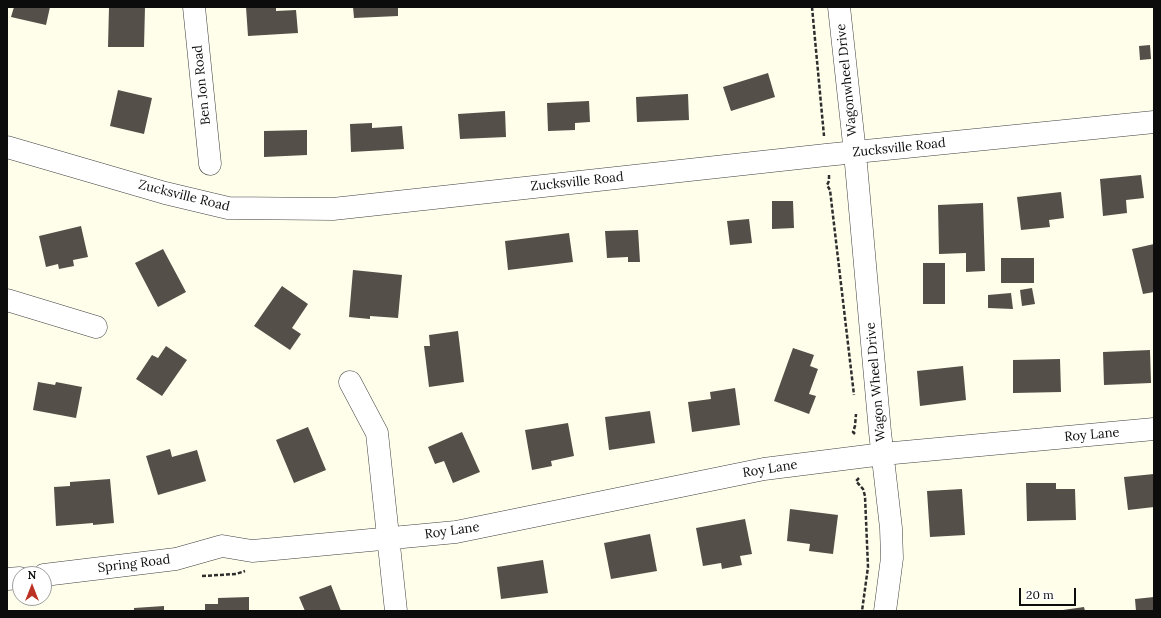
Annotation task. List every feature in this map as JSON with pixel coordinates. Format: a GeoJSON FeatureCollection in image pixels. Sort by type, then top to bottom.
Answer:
{"type":"FeatureCollection","features":[{"type":"Feature","properties":{"kind":"street","name":"Ben Jon Road"},"geometry":{"type":"LineString","coordinates":[[194,7],[210,164]]}},
{"type":"Feature","properties":{"kind":"street","name":"Wagonwheel Drive"},"geometry":{"type":"LineString","coordinates":[[839,7],[855,153]]}},
{"type":"Feature","properties":{"kind":"street","name":"Zucksville Road"},"geometry":{"type":"LineString","coordinates":[[7,147],[165,193],[228,208],[333,209],[1154,122]]}},
{"type":"Feature","properties":{"kind":"street","name":"Wagon Wheel Drive"},"geometry":{"type":"LineString","coordinates":[[855,153],[892,546],[885,611]]}},
{"type":"Feature","properties":{"kind":"street"},"geometry":{"type":"LineString","coordinates":[[7,300],[96,327]]}},
{"type":"Feature","properties":{"kind":"street"},"geometry":{"type":"LineString","coordinates":[[350,382],[377,433],[390,538],[396,611]]}},
{"type":"Feature","properties":{"kind":"street","name":"Roy Lane"},"geometry":{"type":"LineString","coordinates":[[222,546],[252,551],[456,532],[764,469],[883,454],[1154,429]]}},
{"type":"Feature","properties":{"kind":"street","name":"Spring Road"},"geometry":{"type":"LineString","coordinates":[[52,574],[176,559],[222,546]]}},
{"type":"Feature","properties":{"kind":"path"},"geometry":{"type":"LineString","coordinates":[[812,7],[823,127]]}},
{"type":"Feature","properties":{"kind":"path"},"geometry":{"type":"LineString","coordinates":[[829,181],[828,185],[830,190],[855,401]]}},
{"type":"Feature","properties":{"kind":"path"},"geometry":{"type":"LineString","coordinates":[[855,434],[852,432],[855,426],[856,409]]}},
{"type":"Feature","properties":{"kind":"path"},"geometry":{"type":"LineString","coordinates":[[859,478],[856,481],[863,489],[865,496],[868,567],[862,611]]}},
{"type":"Feature","properties":{"kind":"path"},"geometry":{"type":"LineString","coordinates":[[202,576],[236,574],[250,569]]}},
{"type":"Feature","properties":{"kind":"building"},"geometry":{"type":"Polygon","coordinates":[[[14,7],[50,7],[46,25],[11,17],[14,7]]]}},
{"type":"Feature","properties":{"kind":"building"},"geometry":{"type":"Polygon","coordinates":[[[109,7],[145,7],[144,47],[108,47],[109,7]]]}},
{"type":"Feature","properties":{"kind":"building"},"geometry":{"type":"Polygon","coordinates":[[[246,7],[276,7],[276,11],[296,10],[298,33],[248,36],[246,7]]]}},
{"type":"Feature","properties":{"kind":"building"},"geometry":{"type":"Polygon","coordinates":[[[353,7],[398,7],[398,16],[354,18],[353,7]]]}},
{"type":"Feature","properties":{"kind":"building"},"geometry":{"type":"Polygon","coordinates":[[[1150,45],[1151,59],[1140,60],[1139,46],[1150,45]]]}},
{"type":"Feature","properties":{"kind":"building"},"geometry":{"type":"Polygon","coordinates":[[[768,73],[775,97],[731,111],[723,87],[768,73]]]}},
{"type":"Feature","properties":{"kind":"building"},"geometry":{"type":"Polygon","coordinates":[[[118,90],[152,98],[144,134],[110,126],[118,90]]]}},
{"type":"Feature","properties":{"kind":"building"},"geometry":{"type":"Polygon","coordinates":[[[688,94],[689,120],[637,122],[636,97],[688,94]]]}},
{"type":"Feature","properties":{"kind":"building"},"geometry":{"type":"Polygon","coordinates":[[[589,101],[590,122],[575,123],[575,130],[548,131],[547,103],[589,101]]]}},
{"type":"Feature","properties":{"kind":"building"},"geometry":{"type":"Polygon","coordinates":[[[505,111],[506,137],[460,139],[458,114],[505,111]]]}},
{"type":"Feature","properties":{"kind":"building"},"geometry":{"type":"Polygon","coordinates":[[[372,123],[372,128],[402,126],[404,149],[351,152],[350,124],[372,123]]]}},
{"type":"Feature","properties":{"kind":"building"},"geometry":{"type":"Polygon","coordinates":[[[307,130],[307,155],[264,157],[264,131],[307,130]]]}},
{"type":"Feature","properties":{"kind":"building"},"geometry":{"type":"Polygon","coordinates":[[[1141,175],[1144,198],[1126,200],[1127,213],[1103,216],[1100,179],[1141,175]]]}},
{"type":"Feature","properties":{"kind":"building"},"geometry":{"type":"Polygon","coordinates":[[[1061,192],[1064,218],[1049,220],[1050,227],[1021,230],[1017,197],[1061,192]]]}},
{"type":"Feature","properties":{"kind":"building"},"geometry":{"type":"Polygon","coordinates":[[[772,201],[793,201],[794,228],[772,229],[772,201]]]}},
{"type":"Feature","properties":{"kind":"building"},"geometry":{"type":"Polygon","coordinates":[[[983,203],[985,271],[966,272],[966,253],[939,254],[938,205],[983,203]]]}},
{"type":"Feature","properties":{"kind":"building"},"geometry":{"type":"Polygon","coordinates":[[[749,219],[752,243],[730,245],[727,221],[749,219]]]}},
{"type":"Feature","properties":{"kind":"building"},"geometry":{"type":"Polygon","coordinates":[[[81,226],[88,257],[73,260],[74,266],[59,269],[58,264],[46,267],[39,236],[81,226]]]}},
{"type":"Feature","properties":{"kind":"building"},"geometry":{"type":"Polygon","coordinates":[[[638,230],[640,262],[628,262],[628,257],[607,258],[605,231],[638,230]]]}},
{"type":"Feature","properties":{"kind":"building"},"geometry":{"type":"Polygon","coordinates":[[[569,233],[573,262],[508,270],[505,241],[569,233]]]}},
{"type":"Feature","properties":{"kind":"building"},"geometry":{"type":"Polygon","coordinates":[[[1154,244],[1154,292],[1143,294],[1132,249],[1154,244]]]}},
{"type":"Feature","properties":{"kind":"building"},"geometry":{"type":"Polygon","coordinates":[[[163,249],[186,292],[158,307],[135,263],[163,249]]]}},
{"type":"Feature","properties":{"kind":"building"},"geometry":{"type":"Polygon","coordinates":[[[1001,258],[1034,258],[1034,283],[1001,283],[1001,258]]]}},
{"type":"Feature","properties":{"kind":"building"},"geometry":{"type":"Polygon","coordinates":[[[923,263],[945,263],[945,304],[923,304],[923,263]]]}},
{"type":"Feature","properties":{"kind":"building"},"geometry":{"type":"Polygon","coordinates":[[[353,270],[402,275],[398,318],[370,316],[370,319],[349,317],[353,270]]]}},
{"type":"Feature","properties":{"kind":"building"},"geometry":{"type":"Polygon","coordinates":[[[282,286],[308,304],[292,328],[301,334],[290,350],[254,326],[282,286]]]}},
{"type":"Feature","properties":{"kind":"building"},"geometry":{"type":"Polygon","coordinates":[[[1032,288],[1035,304],[1022,306],[1020,290],[1032,288]]]}},
{"type":"Feature","properties":{"kind":"building"},"geometry":{"type":"Polygon","coordinates":[[[1011,293],[1013,309],[988,308],[988,295],[1011,293]]]}},
{"type":"Feature","properties":{"kind":"building"},"geometry":{"type":"Polygon","coordinates":[[[458,331],[464,382],[429,387],[424,346],[430,346],[429,335],[458,331]]]}},
{"type":"Feature","properties":{"kind":"building"},"geometry":{"type":"Polygon","coordinates":[[[166,346],[187,360],[162,396],[136,379],[152,355],[158,358],[166,346]]]}},
{"type":"Feature","properties":{"kind":"building"},"geometry":{"type":"Polygon","coordinates":[[[793,348],[814,355],[810,366],[818,369],[809,394],[816,396],[809,414],[774,401],[793,348]]]}},
{"type":"Feature","properties":{"kind":"building"},"geometry":{"type":"Polygon","coordinates":[[[1150,350],[1151,383],[1104,385],[1103,352],[1150,350]]]}},
{"type":"Feature","properties":{"kind":"building"},"geometry":{"type":"Polygon","coordinates":[[[1060,359],[1061,392],[1013,393],[1013,360],[1060,359]]]}},
{"type":"Feature","properties":{"kind":"building"},"geometry":{"type":"Polygon","coordinates":[[[963,366],[966,400],[920,406],[917,371],[963,366]]]}},
{"type":"Feature","properties":{"kind":"building"},"geometry":{"type":"Polygon","coordinates":[[[38,382],[55,385],[56,382],[82,387],[76,418],[33,410],[38,382]]]}},
{"type":"Feature","properties":{"kind":"building"},"geometry":{"type":"Polygon","coordinates":[[[735,388],[740,425],[692,432],[688,402],[711,399],[710,392],[735,388]]]}},
{"type":"Feature","properties":{"kind":"building"},"geometry":{"type":"Polygon","coordinates":[[[650,411],[655,443],[609,450],[605,417],[650,411]]]}},
{"type":"Feature","properties":{"kind":"building"},"geometry":{"type":"Polygon","coordinates":[[[568,423],[574,456],[551,461],[552,466],[532,470],[525,430],[568,423]]]}},
{"type":"Feature","properties":{"kind":"building"},"geometry":{"type":"Polygon","coordinates":[[[308,427],[326,470],[294,483],[276,440],[308,427]]]}},
{"type":"Feature","properties":{"kind":"building"},"geometry":{"type":"Polygon","coordinates":[[[462,432],[480,472],[453,483],[444,461],[435,464],[428,447],[462,432]]]}},
{"type":"Feature","properties":{"kind":"building"},"geometry":{"type":"Polygon","coordinates":[[[170,449],[172,457],[197,450],[206,481],[158,495],[146,456],[170,449]]]}},
{"type":"Feature","properties":{"kind":"building"},"geometry":{"type":"Polygon","coordinates":[[[1154,474],[1154,507],[1128,510],[1124,477],[1154,474]]]}},
{"type":"Feature","properties":{"kind":"building"},"geometry":{"type":"Polygon","coordinates":[[[110,479],[114,523],[56,526],[54,487],[70,486],[70,482],[110,479]]]}},
{"type":"Feature","properties":{"kind":"building"},"geometry":{"type":"Polygon","coordinates":[[[1026,483],[1056,483],[1056,489],[1075,489],[1076,520],[1027,521],[1026,483]]]}},
{"type":"Feature","properties":{"kind":"building"},"geometry":{"type":"Polygon","coordinates":[[[962,489],[965,535],[930,537],[927,491],[962,489]]]}},
{"type":"Feature","properties":{"kind":"building"},"geometry":{"type":"Polygon","coordinates":[[[790,509],[838,515],[833,554],[809,551],[810,544],[787,541],[790,509]]]}},
{"type":"Feature","properties":{"kind":"building"},"geometry":{"type":"Polygon","coordinates":[[[745,519],[752,554],[740,556],[742,565],[722,569],[721,563],[703,566],[696,528],[745,519]]]}},
{"type":"Feature","properties":{"kind":"building"},"geometry":{"type":"Polygon","coordinates":[[[650,534],[657,571],[611,579],[604,543],[650,534]]]}},
{"type":"Feature","properties":{"kind":"building"},"geometry":{"type":"Polygon","coordinates":[[[543,560],[548,593],[501,599],[497,567],[543,560]]]}},
{"type":"Feature","properties":{"kind":"building"},"geometry":{"type":"Polygon","coordinates":[[[331,585],[341,611],[305,611],[299,597],[331,585]]]}},
{"type":"Feature","properties":{"kind":"building"},"geometry":{"type":"Polygon","coordinates":[[[249,597],[249,611],[205,611],[205,604],[218,604],[218,598],[249,597]]]}},
{"type":"Feature","properties":{"kind":"building"},"geometry":{"type":"Polygon","coordinates":[[[1154,597],[1154,611],[1136,611],[1135,599],[1154,597]]]}},
{"type":"Feature","properties":{"kind":"building"},"geometry":{"type":"Polygon","coordinates":[[[164,606],[164,611],[134,611],[134,608],[164,606]]]}},
{"type":"Feature","properties":{"kind":"building"},"geometry":{"type":"Polygon","coordinates":[[[1084,607],[1085,611],[1063,611],[1063,610],[1084,607]]]}}]}
